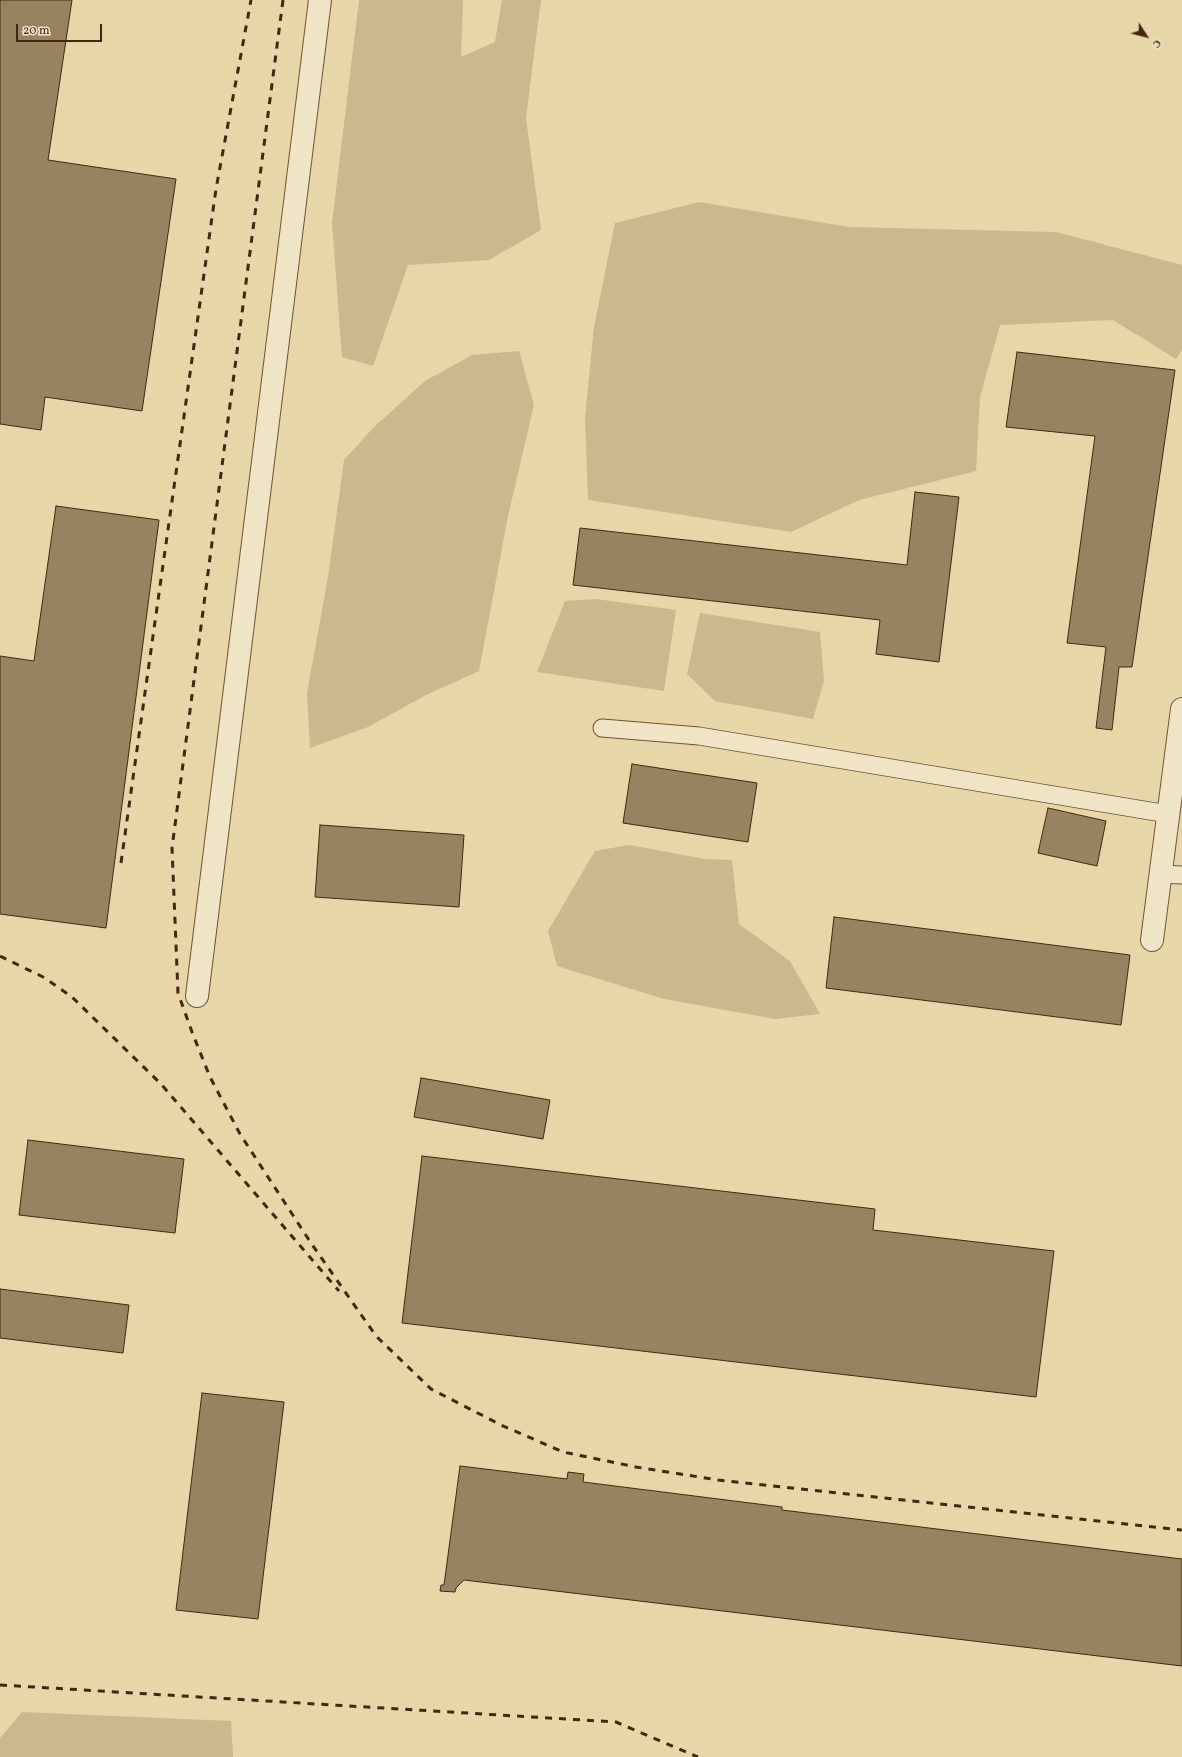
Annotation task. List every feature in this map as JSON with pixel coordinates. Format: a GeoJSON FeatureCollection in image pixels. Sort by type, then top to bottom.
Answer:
{"type":"FeatureCollection","features":[{"type":"Feature","properties":{"kind":"street"},"geometry":{"type":"LineString","coordinates":[[197,996],[320,0]]}},
{"type":"Feature","properties":{"kind":"street"},"geometry":{"type":"LineString","coordinates":[[1152,940],[1182,708]]}},
{"type":"Feature","properties":{"kind":"lane"},"geometry":{"type":"LineString","coordinates":[[602,728],[699,736],[1168,814]]}},
{"type":"Feature","properties":{"kind":"lane"},"geometry":{"type":"LineString","coordinates":[[1160,874],[1182,875]]}},
{"type":"Feature","properties":{"kind":"shaded area"},"geometry":{"type":"Polygon","coordinates":[[[359,0],[463,0],[461,57],[495,42],[502,0],[541,0],[526,118],[541,230],[489,260],[408,265],[373,366],[342,357],[332,223],[359,0]]]}},
{"type":"Feature","properties":{"kind":"shaded area"},"geometry":{"type":"Polygon","coordinates":[[[699,202],[849,227],[1056,232],[1182,265],[1182,350],[1176,359],[1113,320],[1000,325],[980,397],[976,471],[859,500],[791,532],[588,500],[585,418],[594,327],[615,223],[699,202]]]}},
{"type":"Feature","properties":{"kind":"shaded area"},"geometry":{"type":"Polygon","coordinates":[[[519,351],[534,405],[508,516],[479,671],[426,695],[368,727],[310,748],[307,693],[328,577],[344,460],[374,427],[425,381],[472,355],[519,351]]]}},
{"type":"Feature","properties":{"kind":"shaded area"},"geometry":{"type":"Polygon","coordinates":[[[596,599],[676,610],[664,691],[537,672],[565,601],[596,599]]]}},
{"type":"Feature","properties":{"kind":"shaded area"},"geometry":{"type":"Polygon","coordinates":[[[700,613],[820,632],[824,681],[813,719],[715,701],[687,674],[700,613]]]}},
{"type":"Feature","properties":{"kind":"shaded area"},"geometry":{"type":"Polygon","coordinates":[[[629,845],[705,859],[732,860],[739,924],[790,961],[820,1014],[775,1019],[664,999],[557,966],[548,931],[595,851],[629,845]]]}},
{"type":"Feature","properties":{"kind":"shaded area"},"geometry":{"type":"Polygon","coordinates":[[[22,1712],[231,1721],[233,1757],[0,1757],[0,1738],[22,1712]]]}},
{"type":"Feature","properties":{"kind":"building"},"geometry":{"type":"Polygon","coordinates":[[[0,0],[72,0],[48,160],[176,179],[142,411],[45,397],[41,430],[0,424],[0,0]]]}},
{"type":"Feature","properties":{"kind":"building"},"geometry":{"type":"Polygon","coordinates":[[[1017,352],[1175,370],[1132,667],[1119,667],[1112,730],[1096,728],[1106,647],[1067,643],[1095,436],[1006,427],[1017,352]]]}},
{"type":"Feature","properties":{"kind":"building"},"geometry":{"type":"Polygon","coordinates":[[[915,492],[959,497],[939,662],[876,654],[880,620],[573,585],[580,528],[907,565],[915,492]]]}},
{"type":"Feature","properties":{"kind":"building"},"geometry":{"type":"Polygon","coordinates":[[[56,506],[159,520],[106,928],[0,914],[0,656],[34,661],[56,506]]]}},
{"type":"Feature","properties":{"kind":"building"},"geometry":{"type":"Polygon","coordinates":[[[632,764],[757,783],[748,842],[623,823],[632,764]]]}},
{"type":"Feature","properties":{"kind":"building"},"geometry":{"type":"Polygon","coordinates":[[[1048,808],[1106,821],[1097,866],[1038,853],[1048,808]]]}},
{"type":"Feature","properties":{"kind":"building"},"geometry":{"type":"Polygon","coordinates":[[[320,825],[464,835],[459,907],[315,897],[320,825]]]}},
{"type":"Feature","properties":{"kind":"building"},"geometry":{"type":"Polygon","coordinates":[[[834,917],[1130,955],[1121,1025],[826,988],[834,917]]]}},
{"type":"Feature","properties":{"kind":"building"},"geometry":{"type":"Polygon","coordinates":[[[421,1078],[550,1100],[543,1139],[414,1117],[421,1078]]]}},
{"type":"Feature","properties":{"kind":"building"},"geometry":{"type":"Polygon","coordinates":[[[28,1140],[184,1159],[175,1233],[19,1215],[28,1140]]]}},
{"type":"Feature","properties":{"kind":"building"},"geometry":{"type":"Polygon","coordinates":[[[422,1156],[875,1209],[873,1230],[1054,1251],[1036,1397],[402,1323],[422,1156]]]}},
{"type":"Feature","properties":{"kind":"building"},"geometry":{"type":"Polygon","coordinates":[[[0,1289],[129,1305],[123,1353],[0,1338],[0,1289]]]}},
{"type":"Feature","properties":{"kind":"building"},"geometry":{"type":"Polygon","coordinates":[[[202,1393],[284,1402],[258,1619],[176,1610],[202,1393]]]}},
{"type":"Feature","properties":{"kind":"building"},"geometry":{"type":"Polygon","coordinates":[[[460,1466],[567,1479],[568,1472],[584,1474],[583,1482],[782,1507],[782,1510],[1182,1559],[1182,1666],[464,1580],[456,1588],[455,1592],[440,1591],[441,1585],[444,1585],[460,1466]]]}},
{"type":"Feature","properties":{"kind":"railway"},"geometry":{"type":"LineString","coordinates":[[121,863],[216,189],[251,0]]}},
{"type":"Feature","properties":{"kind":"railway"},"geometry":{"type":"LineString","coordinates":[[283,0],[172,848],[178,993],[210,1077],[240,1134],[311,1243],[376,1336],[431,1389],[501,1425],[563,1452],[636,1467],[718,1480],[1182,1530]]}},
{"type":"Feature","properties":{"kind":"railway"},"geometry":{"type":"LineString","coordinates":[[0,956],[45,978],[72,997],[161,1084],[339,1291]]}},
{"type":"Feature","properties":{"kind":"railway"},"geometry":{"type":"LineString","coordinates":[[0,1685],[616,1722],[698,1757]]}}]}
